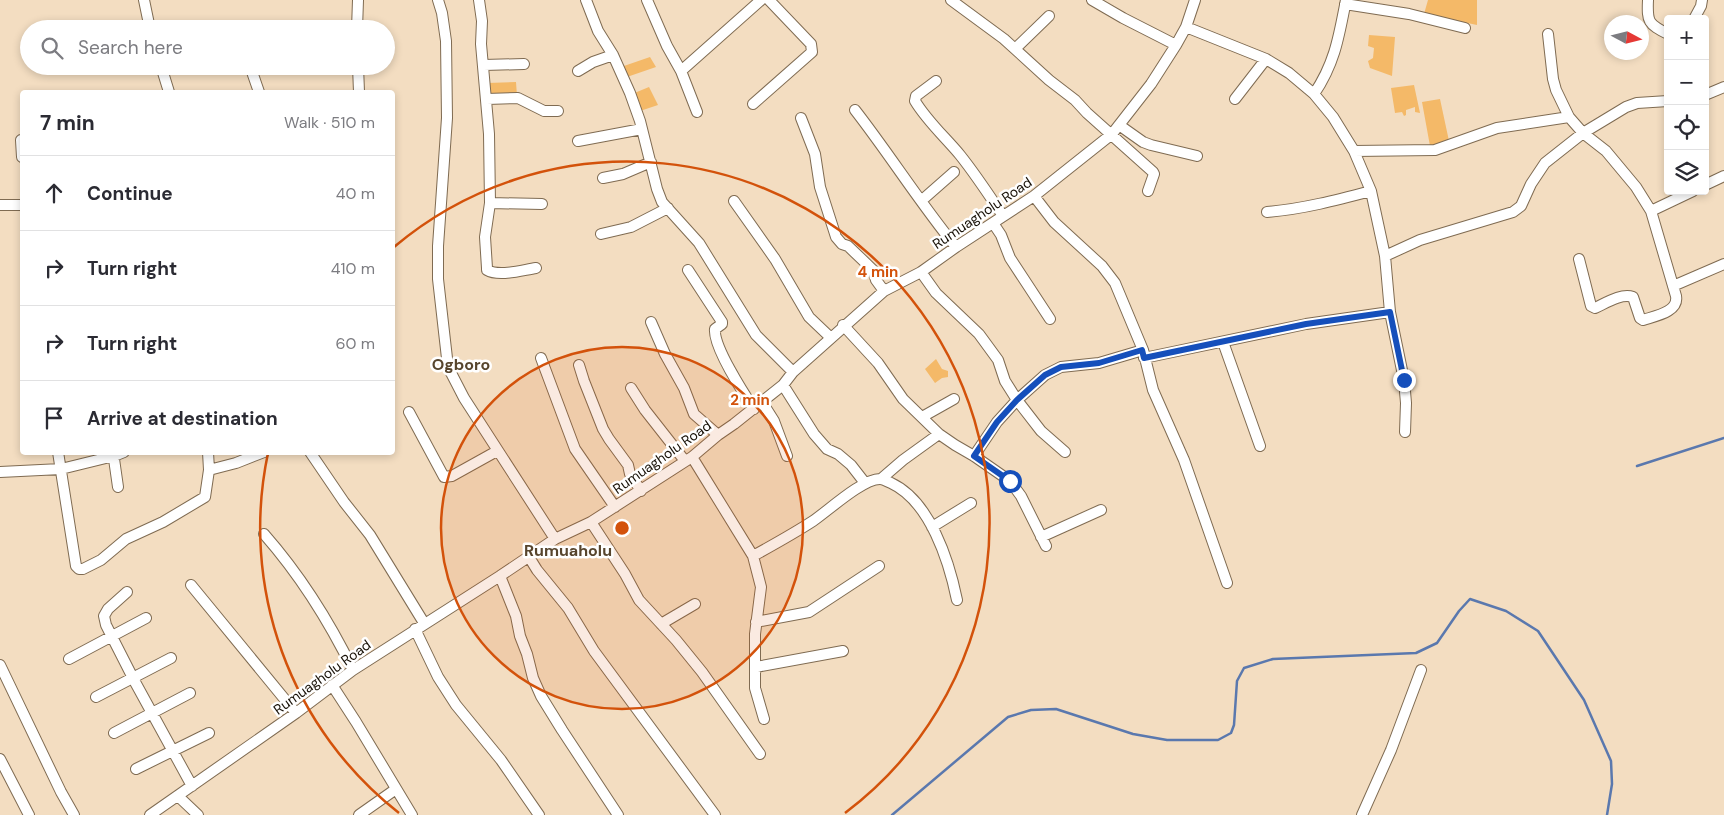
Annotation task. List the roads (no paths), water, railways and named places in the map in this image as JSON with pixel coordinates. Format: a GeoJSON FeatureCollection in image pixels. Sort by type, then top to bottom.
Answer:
{"type":"FeatureCollection","features":[{"type":"Feature","properties":{"kind":"street"},"geometry":{"type":"LineString","coordinates":[[144,0],[148,20]]}},
{"type":"Feature","properties":{"kind":"street"},"geometry":{"type":"LineString","coordinates":[[357,20],[358,0]]}},
{"type":"Feature","properties":{"kind":"street"},"geometry":{"type":"LineString","coordinates":[[438,0],[446,40],[446,114],[438,246],[438,279],[448,367],[464,398],[555,539]]}},
{"type":"Feature","properties":{"kind":"street"},"geometry":{"type":"LineString","coordinates":[[479,0],[489,134],[490,203],[485,237],[487,270],[499,274],[536,268]]}},
{"type":"Feature","properties":{"kind":"street"},"geometry":{"type":"LineString","coordinates":[[586,0],[598,31],[613,56],[630,93],[662,202],[699,243],[756,335],[792,372]]}},
{"type":"Feature","properties":{"kind":"street"},"geometry":{"type":"LineString","coordinates":[[647,0],[667,46],[681,71],[697,112]]}},
{"type":"Feature","properties":{"kind":"street"},"geometry":{"type":"LineString","coordinates":[[681,71],[761,0]]}},
{"type":"Feature","properties":{"kind":"street"},"geometry":{"type":"LineString","coordinates":[[752,104],[812,52],[813,48],[770,0]]}},
{"type":"Feature","properties":{"kind":"street"},"geometry":{"type":"LineString","coordinates":[[952,0],[986,25],[1075,100],[1153,172],[1148,191]]}},
{"type":"Feature","properties":{"kind":"street"},"geometry":{"type":"LineString","coordinates":[[1092,0],[1176,45]]}},
{"type":"Feature","properties":{"kind":"street","name":"Rumuagholu Road"},"geometry":{"type":"LineString","coordinates":[[150,815],[296,714],[353,670],[555,539],[591,522],[689,459],[783,385],[792,372],[884,291],[921,272],[1034,196],[1112,134],[1150,84],[1176,45],[1186,27],[1195,0]]}},
{"type":"Feature","properties":{"kind":"street"},"geometry":{"type":"LineString","coordinates":[[1648,0],[1647,17],[1650,24],[1664,32]]}},
{"type":"Feature","properties":{"kind":"street"},"geometry":{"type":"LineString","coordinates":[[1696,15],[1702,0]]}},
{"type":"Feature","properties":{"kind":"street"},"geometry":{"type":"LineString","coordinates":[[1314,94],[1332,62],[1346,2],[1409,14],[1466,28]]}},
{"type":"Feature","properties":{"kind":"street"},"geometry":{"type":"LineString","coordinates":[[1015,49],[1049,16]]}},
{"type":"Feature","properties":{"kind":"street"},"geometry":{"type":"LineString","coordinates":[[1186,27],[1266,59],[1289,74],[1314,94],[1333,118],[1354,151],[1371,191],[1385,256],[1390,312],[1404,380],[1406,403],[1405,432]]}},
{"type":"Feature","properties":{"kind":"street"},"geometry":{"type":"LineString","coordinates":[[1548,34],[1553,79],[1556,90],[1569,117],[1583,133],[1606,151],[1636,187],[1651,211],[1673,286],[1676,305],[1672,309],[1643,320],[1640,318],[1633,297],[1628,295],[1593,308],[1579,259]]}},
{"type":"Feature","properties":{"kind":"street"},"geometry":{"type":"LineString","coordinates":[[578,71],[593,62],[613,56]]}},
{"type":"Feature","properties":{"kind":"street"},"geometry":{"type":"LineString","coordinates":[[1236,99],[1266,59]]}},
{"type":"Feature","properties":{"kind":"street"},"geometry":{"type":"LineString","coordinates":[[484,65],[524,64]]}},
{"type":"Feature","properties":{"kind":"street"},"geometry":{"type":"LineString","coordinates":[[164,75],[168,90]]}},
{"type":"Feature","properties":{"kind":"street"},"geometry":{"type":"LineString","coordinates":[[253,75],[258,90]]}},
{"type":"Feature","properties":{"kind":"street"},"geometry":{"type":"LineString","coordinates":[[358,75],[359,90]]}},
{"type":"Feature","properties":{"kind":"street"},"geometry":{"type":"LineString","coordinates":[[936,81],[916,96],[915,101],[965,162],[1003,216]]}},
{"type":"Feature","properties":{"kind":"street"},"geometry":{"type":"LineString","coordinates":[[1709,93],[1724,87]]}},
{"type":"Feature","properties":{"kind":"street"},"geometry":{"type":"LineString","coordinates":[[487,100],[518,98],[544,111],[558,111]]}},
{"type":"Feature","properties":{"kind":"street"},"geometry":{"type":"LineString","coordinates":[[1385,256],[1420,240],[1513,212],[1521,206],[1531,184],[1545,163],[1583,133],[1626,107],[1637,103],[1664,100]]}},
{"type":"Feature","properties":{"kind":"street"},"geometry":{"type":"LineString","coordinates":[[855,110],[956,247]]}},
{"type":"Feature","properties":{"kind":"street"},"geometry":{"type":"LineString","coordinates":[[1354,151],[1435,150],[1497,128],[1569,117]]}},
{"type":"Feature","properties":{"kind":"street"},"geometry":{"type":"LineString","coordinates":[[801,118],[815,154],[820,187],[836,237],[873,270],[876,280],[884,291]]}},
{"type":"Feature","properties":{"kind":"street"},"geometry":{"type":"LineString","coordinates":[[1119,124],[1150,145],[1197,156]]}},
{"type":"Feature","properties":{"kind":"street"},"geometry":{"type":"LineString","coordinates":[[578,141],[642,129]]}},
{"type":"Feature","properties":{"kind":"street"},"geometry":{"type":"LineString","coordinates":[[603,178],[623,174],[650,162]]}},
{"type":"Feature","properties":{"kind":"street"},"geometry":{"type":"LineString","coordinates":[[921,201],[954,172]]}},
{"type":"Feature","properties":{"kind":"street"},"geometry":{"type":"LineString","coordinates":[[1709,183],[1724,176]]}},
{"type":"Feature","properties":{"kind":"street"},"geometry":{"type":"LineString","coordinates":[[1267,212],[1306,207],[1371,191]]}},
{"type":"Feature","properties":{"kind":"street"},"geometry":{"type":"LineString","coordinates":[[1651,211],[1685,195]]}},
{"type":"Feature","properties":{"kind":"street"},"geometry":{"type":"LineString","coordinates":[[1034,196],[1054,222],[1102,266],[1115,283],[1143,354],[1153,390],[1184,460],[1227,583]]}},
{"type":"Feature","properties":{"kind":"street"},"geometry":{"type":"LineString","coordinates":[[734,201],[775,259],[809,316],[830,337]]}},
{"type":"Feature","properties":{"kind":"street"},"geometry":{"type":"LineString","coordinates":[[490,203],[542,204]]}},
{"type":"Feature","properties":{"kind":"street"},"geometry":{"type":"LineString","coordinates":[[0,205],[20,205]]}},
{"type":"Feature","properties":{"kind":"street"},"geometry":{"type":"LineString","coordinates":[[601,234],[631,227],[668,208]]}},
{"type":"Feature","properties":{"kind":"street"},"geometry":{"type":"LineString","coordinates":[[993,223],[1001,235],[1015,265],[1050,319]]}},
{"type":"Feature","properties":{"kind":"street"},"geometry":{"type":"LineString","coordinates":[[1673,286],[1724,264]]}},
{"type":"Feature","properties":{"kind":"street"},"geometry":{"type":"LineString","coordinates":[[688,270],[722,322],[715,330],[727,365],[758,405],[774,421],[787,456]]}},
{"type":"Feature","properties":{"kind":"street"},"geometry":{"type":"LineString","coordinates":[[921,272],[936,293],[979,334],[998,360],[1005,381],[1017,400],[1041,431],[1065,452]]}},
{"type":"Feature","properties":{"kind":"street"},"geometry":{"type":"LineString","coordinates":[[974,456],[997,422],[1017,400],[1045,375],[1061,367],[1099,363],[1143,354],[1223,342],[1306,324],[1390,312]]}},
{"type":"Feature","properties":{"kind":"street"},"geometry":{"type":"LineString","coordinates":[[651,322],[665,354],[684,388],[694,414],[718,435]]}},
{"type":"Feature","properties":{"kind":"street"},"geometry":{"type":"LineString","coordinates":[[844,325],[878,363],[903,399],[939,434],[954,446],[974,456],[1010,481],[1021,496],[1046,546]]}},
{"type":"Feature","properties":{"kind":"street"},"geometry":{"type":"LineString","coordinates":[[1223,342],[1260,446]]}},
{"type":"Feature","properties":{"kind":"street"},"geometry":{"type":"LineString","coordinates":[[541,358],[574,449],[615,507]]}},
{"type":"Feature","properties":{"kind":"street"},"geometry":{"type":"LineString","coordinates":[[579,364],[603,429],[628,466],[630,474],[641,491]]}},
{"type":"Feature","properties":{"kind":"street"},"geometry":{"type":"LineString","coordinates":[[783,385],[814,434],[827,449],[838,454],[851,465],[865,483]]}},
{"type":"Feature","properties":{"kind":"street"},"geometry":{"type":"LineString","coordinates":[[631,388],[644,410],[689,459],[753,556],[760,587],[756,622],[755,688],[764,719]]}},
{"type":"Feature","properties":{"kind":"street"},"geometry":{"type":"LineString","coordinates":[[922,417],[954,399]]}},
{"type":"Feature","properties":{"kind":"street"},"geometry":{"type":"LineString","coordinates":[[409,412],[444,477],[452,476],[497,451]]}},
{"type":"Feature","properties":{"kind":"street"},"geometry":{"type":"LineString","coordinates":[[753,556],[812,522],[865,483],[881,479],[903,460],[939,434]]}},
{"type":"Feature","properties":{"kind":"street"},"geometry":{"type":"LineString","coordinates":[[59,455],[76,566],[79,569],[83,569],[101,560],[126,539],[163,522],[205,497],[209,470],[208,455]]}},
{"type":"Feature","properties":{"kind":"street"},"geometry":{"type":"LineString","coordinates":[[0,472],[61,469],[110,455]]}},
{"type":"Feature","properties":{"kind":"street"},"geometry":{"type":"LineString","coordinates":[[113,455],[118,488]]}},
{"type":"Feature","properties":{"kind":"street"},"geometry":{"type":"LineString","coordinates":[[209,470],[256,455]]}},
{"type":"Feature","properties":{"kind":"street"},"geometry":{"type":"LineString","coordinates":[[312,455],[370,536],[420,626],[438,677],[501,760],[539,815]]}},
{"type":"Feature","properties":{"kind":"street"},"geometry":{"type":"LineString","coordinates":[[881,479],[899,487],[922,511],[932,527],[948,568],[957,600]]}},
{"type":"Feature","properties":{"kind":"street"},"geometry":{"type":"LineString","coordinates":[[932,527],[971,503]]}},
{"type":"Feature","properties":{"kind":"street"},"geometry":{"type":"LineString","coordinates":[[1041,537],[1101,510]]}},
{"type":"Feature","properties":{"kind":"street"},"geometry":{"type":"LineString","coordinates":[[591,522],[625,574],[639,600],[676,640],[702,672],[760,754]]}},
{"type":"Feature","properties":{"kind":"street"},"geometry":{"type":"LineString","coordinates":[[264,534],[280,552],[334,632],[353,670]]}},
{"type":"Feature","properties":{"kind":"street"},"geometry":{"type":"LineString","coordinates":[[529,556],[537,570],[568,608],[606,667],[715,815]]}},
{"type":"Feature","properties":{"kind":"street"},"geometry":{"type":"LineString","coordinates":[[756,622],[808,612],[879,566]]}},
{"type":"Feature","properties":{"kind":"street"},"geometry":{"type":"LineString","coordinates":[[500,576],[516,616],[533,678],[541,696],[618,815]]}},
{"type":"Feature","properties":{"kind":"street"},"geometry":{"type":"LineString","coordinates":[[190,585],[296,714]]}},
{"type":"Feature","properties":{"kind":"street"},"geometry":{"type":"LineString","coordinates":[[127,592],[108,608],[104,616],[106,625],[192,786]]}},
{"type":"Feature","properties":{"kind":"street"},"geometry":{"type":"LineString","coordinates":[[661,624],[694,604]]}},
{"type":"Feature","properties":{"kind":"street"},"geometry":{"type":"LineString","coordinates":[[69,659],[146,618]]}},
{"type":"Feature","properties":{"kind":"street"},"geometry":{"type":"LineString","coordinates":[[756,667],[843,651]]}},
{"type":"Feature","properties":{"kind":"street"},"geometry":{"type":"LineString","coordinates":[[96,697],[172,658]]}},
{"type":"Feature","properties":{"kind":"street"},"geometry":{"type":"LineString","coordinates":[[0,665],[74,815]]}},
{"type":"Feature","properties":{"kind":"street"},"geometry":{"type":"LineString","coordinates":[[1362,815],[1391,750],[1421,670]]}},
{"type":"Feature","properties":{"kind":"street"},"geometry":{"type":"LineString","coordinates":[[332,686],[412,815]]}},
{"type":"Feature","properties":{"kind":"street"},"geometry":{"type":"LineString","coordinates":[[114,733],[190,693]]}},
{"type":"Feature","properties":{"kind":"street"},"geometry":{"type":"LineString","coordinates":[[136,769],[209,733]]}},
{"type":"Feature","properties":{"kind":"street"},"geometry":{"type":"LineString","coordinates":[[1,763],[28,815]]}},
{"type":"Feature","properties":{"kind":"street"},"geometry":{"type":"LineString","coordinates":[[359,815],[396,789]]}},
{"type":"Feature","properties":{"kind":"street"},"geometry":{"type":"LineString","coordinates":[[178,796],[198,815]]}},
{"type":"Feature","properties":{"kind":"waterway"},"geometry":{"type":"LineString","coordinates":[[1637,466],[1724,438]]}},
{"type":"Feature","properties":{"kind":"waterway"},"geometry":{"type":"LineString","coordinates":[[892,815],[1008,717],[1031,710],[1056,709],[1133,734],[1167,740],[1218,740],[1231,733],[1234,725],[1237,681],[1244,668],[1273,659],[1416,653],[1437,643],[1459,611],[1470,599],[1506,611],[1538,631],[1584,700],[1611,761],[1612,784],[1607,815]]}},
{"type":"Feature","properties":{"kind":"district","name":"Ogboro"},"geometry":{"type":"Point","coordinates":[461,364]}},
{"type":"Feature","properties":{"kind":"district","name":"Rumuaholu"},"geometry":{"type":"Point","coordinates":[568,550]}}]}
